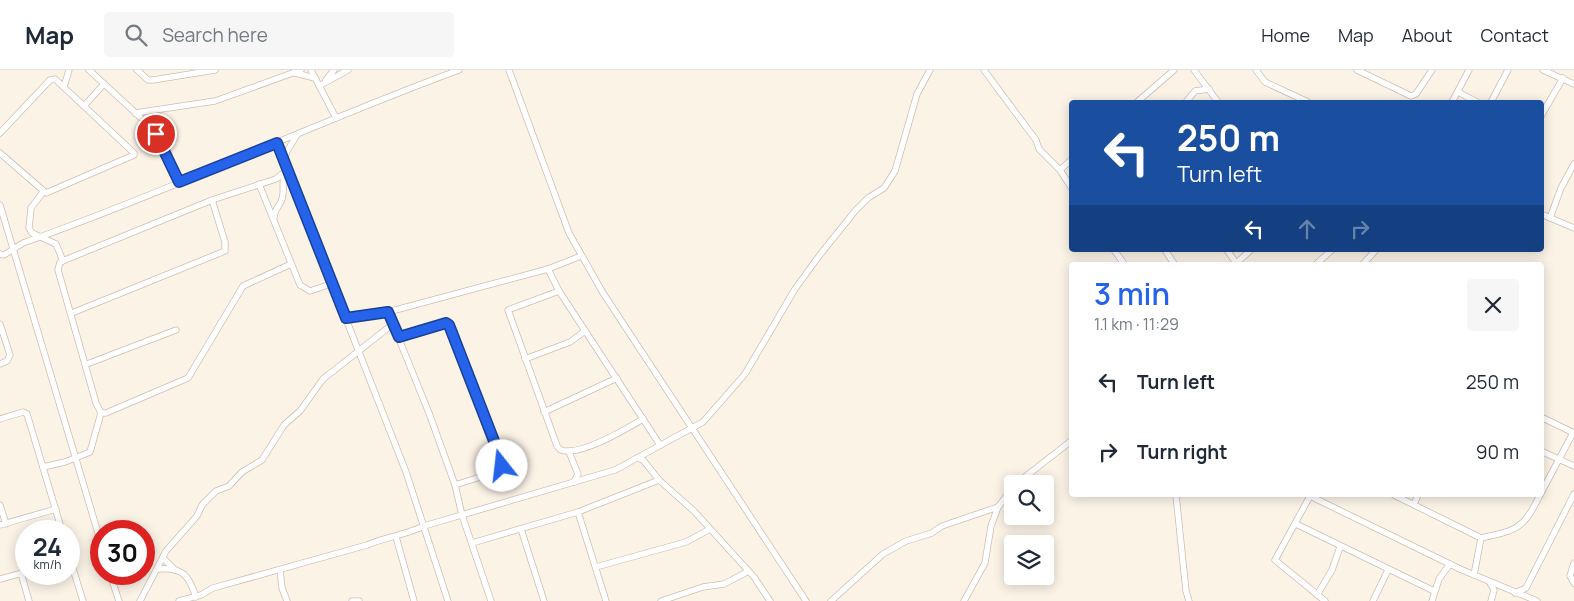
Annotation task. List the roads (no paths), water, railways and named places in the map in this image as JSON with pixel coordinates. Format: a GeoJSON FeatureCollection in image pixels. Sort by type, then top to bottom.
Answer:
{"type":"FeatureCollection","features":[{"type":"Feature","properties":{"kind":"street"},"geometry":{"type":"LineString","coordinates":[[64,88],[69,70]]}},
{"type":"Feature","properties":{"kind":"street"},"geometry":{"type":"LineString","coordinates":[[89,70],[153,129],[179,182]]}},
{"type":"Feature","properties":{"kind":"street"},"geometry":{"type":"LineString","coordinates":[[136,70],[148,80],[154,80],[213,70]]}},
{"type":"Feature","properties":{"kind":"street"},"geometry":{"type":"LineString","coordinates":[[278,70],[280,77]]}},
{"type":"Feature","properties":{"kind":"street"},"geometry":{"type":"LineString","coordinates":[[135,113],[215,101],[301,70]]}},
{"type":"Feature","properties":{"kind":"street"},"geometry":{"type":"LineString","coordinates":[[311,70],[336,118]]}},
{"type":"Feature","properties":{"kind":"street"},"geometry":{"type":"LineString","coordinates":[[325,82],[334,70]]}},
{"type":"Feature","properties":{"kind":"street"},"geometry":{"type":"LineString","coordinates":[[292,73],[306,74],[318,83],[325,82],[348,70]]}},
{"type":"Feature","properties":{"kind":"street"},"geometry":{"type":"LineString","coordinates":[[0,254],[4,255],[23,243],[459,70]]}},
{"type":"Feature","properties":{"kind":"street"},"geometry":{"type":"LineString","coordinates":[[509,70],[568,233],[581,256],[806,601]]}},
{"type":"Feature","properties":{"kind":"street"},"geometry":{"type":"LineString","coordinates":[[179,601],[200,598],[213,588],[367,545],[387,537],[396,537],[424,526],[615,470],[703,422],[736,387],[772,331],[795,290],[846,222],[868,198],[884,188],[895,171],[911,108],[930,70]]}},
{"type":"Feature","properties":{"kind":"street"},"geometry":{"type":"LineString","coordinates":[[984,70],[1036,140],[1040,149],[1060,170],[1069,184]]}},
{"type":"Feature","properties":{"kind":"street"},"geometry":{"type":"LineString","coordinates":[[1140,100],[1174,70]]}},
{"type":"Feature","properties":{"kind":"street"},"geometry":{"type":"LineString","coordinates":[[1194,70],[1217,100]]}},
{"type":"Feature","properties":{"kind":"street"},"geometry":{"type":"LineString","coordinates":[[1256,70],[1265,82],[1304,100]]}},
{"type":"Feature","properties":{"kind":"street"},"geometry":{"type":"LineString","coordinates":[[1357,70],[1411,96],[1416,94],[1432,70]]}},
{"type":"Feature","properties":{"kind":"street"},"geometry":{"type":"LineString","coordinates":[[1373,78],[1376,70]]}},
{"type":"Feature","properties":{"kind":"street"},"geometry":{"type":"LineString","coordinates":[[1453,100],[1469,70]]}},
{"type":"Feature","properties":{"kind":"street"},"geometry":{"type":"LineString","coordinates":[[1492,100],[1508,70]]}},
{"type":"Feature","properties":{"kind":"street"},"geometry":{"type":"LineString","coordinates":[[1543,70],[1574,84]]}},
{"type":"Feature","properties":{"kind":"street"},"geometry":{"type":"LineString","coordinates":[[1544,111],[1563,78]]}},
{"type":"Feature","properties":{"kind":"street"},"geometry":{"type":"LineString","coordinates":[[0,132],[50,80],[55,79],[134,153],[134,156],[74,183],[51,192],[43,192],[35,199],[28,218],[28,228],[32,233],[56,244],[63,261]]}},
{"type":"Feature","properties":{"kind":"street"},"geometry":{"type":"LineString","coordinates":[[84,106],[104,84]]}},
{"type":"Feature","properties":{"kind":"street"},"geometry":{"type":"LineString","coordinates":[[1188,100],[1195,91],[1209,89]]}},
{"type":"Feature","properties":{"kind":"street"},"geometry":{"type":"LineString","coordinates":[[1458,92],[1473,100]]}},
{"type":"Feature","properties":{"kind":"street"},"geometry":{"type":"LineString","coordinates":[[283,163],[286,151],[297,135]]}},
{"type":"Feature","properties":{"kind":"street"},"geometry":{"type":"LineString","coordinates":[[277,143],[286,171],[406,472],[448,601]]}},
{"type":"Feature","properties":{"kind":"street"},"geometry":{"type":"LineString","coordinates":[[0,153],[43,192]]}},
{"type":"Feature","properties":{"kind":"street"},"geometry":{"type":"LineString","coordinates":[[1060,170],[1069,162]]}},
{"type":"Feature","properties":{"kind":"street"},"geometry":{"type":"LineString","coordinates":[[1550,218],[1561,188],[1574,164]]}},
{"type":"Feature","properties":{"kind":"street"},"geometry":{"type":"LineString","coordinates":[[43,467],[65,462],[90,452],[101,413],[96,403],[87,364],[58,265],[63,261],[212,200],[276,179],[286,171]]}},
{"type":"Feature","properties":{"kind":"street"},"geometry":{"type":"LineString","coordinates":[[274,221],[275,209],[283,197],[281,184],[286,171]]}},
{"type":"Feature","properties":{"kind":"street"},"geometry":{"type":"LineString","coordinates":[[259,184],[300,285],[306,290],[313,290],[331,284]]}},
{"type":"Feature","properties":{"kind":"street"},"geometry":{"type":"LineString","coordinates":[[72,313],[226,251],[212,200]]}},
{"type":"Feature","properties":{"kind":"street"},"geometry":{"type":"LineString","coordinates":[[0,205],[94,520]]}},
{"type":"Feature","properties":{"kind":"street"},"geometry":{"type":"LineString","coordinates":[[1544,215],[1574,228]]}},
{"type":"Feature","properties":{"kind":"street"},"geometry":{"type":"LineString","coordinates":[[1237,262],[1249,252]]}},
{"type":"Feature","properties":{"kind":"street"},"geometry":{"type":"LineString","coordinates":[[1318,262],[1330,252]]}},
{"type":"Feature","properties":{"kind":"street"},"geometry":{"type":"LineString","coordinates":[[1365,262],[1374,252]]}},
{"type":"Feature","properties":{"kind":"street"},"geometry":{"type":"LineString","coordinates":[[346,318],[388,312],[548,269],[581,256]]}},
{"type":"Feature","properties":{"kind":"street"},"geometry":{"type":"LineString","coordinates":[[101,413],[106,413],[188,378],[243,286],[291,264]]}},
{"type":"Feature","properties":{"kind":"street"},"geometry":{"type":"LineString","coordinates":[[548,269],[559,291],[660,445]]}},
{"type":"Feature","properties":{"kind":"street"},"geometry":{"type":"LineString","coordinates":[[559,291],[508,310],[557,446],[560,450],[569,452],[614,437],[643,419]]}},
{"type":"Feature","properties":{"kind":"street"},"geometry":{"type":"LineString","coordinates":[[388,312],[455,485],[462,515],[491,601]]}},
{"type":"Feature","properties":{"kind":"street"},"geometry":{"type":"LineString","coordinates":[[399,337],[446,323],[449,325],[501,459],[502,466],[498,470],[455,485]]}},
{"type":"Feature","properties":{"kind":"street"},"geometry":{"type":"LineString","coordinates":[[0,324],[10,355],[7,361],[0,364]]}},
{"type":"Feature","properties":{"kind":"street"},"geometry":{"type":"LineString","coordinates":[[140,601],[159,569],[163,558],[197,516],[202,505],[216,491],[229,486],[242,472],[262,460],[284,425],[300,411],[323,379],[393,324]]}},
{"type":"Feature","properties":{"kind":"street"},"geometry":{"type":"LineString","coordinates":[[87,364],[176,330]]}},
{"type":"Feature","properties":{"kind":"street"},"geometry":{"type":"LineString","coordinates":[[525,359],[570,342],[585,331]]}},
{"type":"Feature","properties":{"kind":"street"},"geometry":{"type":"LineString","coordinates":[[544,412],[616,378]]}},
{"type":"Feature","properties":{"kind":"street"},"geometry":{"type":"LineString","coordinates":[[0,418],[26,413],[59,520]]}},
{"type":"Feature","properties":{"kind":"street"},"geometry":{"type":"LineString","coordinates":[[1544,418],[1574,433],[1544,488]]}},
{"type":"Feature","properties":{"kind":"street"},"geometry":{"type":"LineString","coordinates":[[1028,475],[1069,443]]}},
{"type":"Feature","properties":{"kind":"street"},"geometry":{"type":"LineString","coordinates":[[569,452],[578,475],[574,482]]}},
{"type":"Feature","properties":{"kind":"street"},"geometry":{"type":"LineString","coordinates":[[1544,453],[1574,466]]}},
{"type":"Feature","properties":{"kind":"street"},"geometry":{"type":"LineString","coordinates":[[637,458],[648,465],[659,480],[710,528],[747,572],[754,577],[770,601]]}},
{"type":"Feature","properties":{"kind":"street"},"geometry":{"type":"LineString","coordinates":[[578,475],[589,478]]}},
{"type":"Feature","properties":{"kind":"street"},"geometry":{"type":"LineString","coordinates":[[472,543],[578,512],[659,480]]}},
{"type":"Feature","properties":{"kind":"street"},"geometry":{"type":"LineString","coordinates":[[1525,598],[1526,588],[1574,494]]}},
{"type":"Feature","properties":{"kind":"street"},"geometry":{"type":"LineString","coordinates":[[1176,497],[1186,591],[1189,601]]}},
{"type":"Feature","properties":{"kind":"street"},"geometry":{"type":"LineString","coordinates":[[1308,497],[1296,524],[1275,560],[1325,601]]}},
{"type":"Feature","properties":{"kind":"street"},"geometry":{"type":"LineString","coordinates":[[1313,497],[1490,583],[1537,601]]}},
{"type":"Feature","properties":{"kind":"street"},"geometry":{"type":"LineString","coordinates":[[1398,497],[1481,538],[1520,526],[1529,517],[1539,497]]}},
{"type":"Feature","properties":{"kind":"street"},"geometry":{"type":"LineString","coordinates":[[1414,504],[1417,497]]}},
{"type":"Feature","properties":{"kind":"street"},"geometry":{"type":"LineString","coordinates":[[964,601],[985,563],[991,526],[998,507],[1004,499]]}},
{"type":"Feature","properties":{"kind":"street"},"geometry":{"type":"LineString","coordinates":[[0,505],[3,524],[56,509]]}},
{"type":"Feature","properties":{"kind":"street"},"geometry":{"type":"LineString","coordinates":[[831,601],[877,559],[894,548],[932,533],[953,522],[998,507]]}},
{"type":"Feature","properties":{"kind":"street"},"geometry":{"type":"LineString","coordinates":[[578,512],[606,601]]}},
{"type":"Feature","properties":{"kind":"street"},"geometry":{"type":"LineString","coordinates":[[1296,524],[1434,591]]}},
{"type":"Feature","properties":{"kind":"street"},"geometry":{"type":"LineString","coordinates":[[596,567],[686,542],[710,528]]}},
{"type":"Feature","properties":{"kind":"street"},"geometry":{"type":"LineString","coordinates":[[521,529],[544,601]]}},
{"type":"Feature","properties":{"kind":"street"},"geometry":{"type":"LineString","coordinates":[[396,537],[414,601]]}},
{"type":"Feature","properties":{"kind":"street"},"geometry":{"type":"LineString","coordinates":[[1474,575],[1481,538]]}},
{"type":"Feature","properties":{"kind":"street"},"geometry":{"type":"LineString","coordinates":[[1317,595],[1332,570],[1340,547]]}},
{"type":"Feature","properties":{"kind":"street"},"geometry":{"type":"LineString","coordinates":[[163,558],[175,570],[190,579],[200,598]]}},
{"type":"Feature","properties":{"kind":"street"},"geometry":{"type":"LineString","coordinates":[[1574,563],[1570,576],[1574,583]]}},
{"type":"Feature","properties":{"kind":"street"},"geometry":{"type":"LineString","coordinates":[[1432,601],[1434,591],[1450,564]]}},
{"type":"Feature","properties":{"kind":"street"},"geometry":{"type":"LineString","coordinates":[[159,569],[175,570]]}},
{"type":"Feature","properties":{"kind":"street"},"geometry":{"type":"LineString","coordinates":[[280,570],[282,588],[287,601]]}},
{"type":"Feature","properties":{"kind":"street"},"geometry":{"type":"LineString","coordinates":[[1373,601],[1388,570]]}},
{"type":"Feature","properties":{"kind":"street"},"geometry":{"type":"LineString","coordinates":[[661,601],[703,588],[724,584],[747,572]]}},
{"type":"Feature","properties":{"kind":"street"},"geometry":{"type":"LineString","coordinates":[[0,579],[15,574]]}},
{"type":"Feature","properties":{"kind":"street"},"geometry":{"type":"LineString","coordinates":[[1490,583],[1494,590],[1493,598]]}},
{"type":"Feature","properties":{"kind":"street"},"geometry":{"type":"LineString","coordinates":[[26,585],[29,601]]}},
{"type":"Feature","properties":{"kind":"street"},"geometry":{"type":"LineString","coordinates":[[78,585],[83,601]]}},
{"type":"Feature","properties":{"kind":"street"},"geometry":{"type":"LineString","coordinates":[[113,585],[118,601]]}},
{"type":"Feature","properties":{"kind":"street"},"geometry":{"type":"LineString","coordinates":[[1515,593],[1526,588]]}},
{"type":"Feature","properties":{"kind":"street"},"geometry":{"type":"LineString","coordinates":[[1493,598],[1508,590]]}},
{"type":"Feature","properties":{"kind":"street"},"geometry":{"type":"LineString","coordinates":[[352,601],[359,601]]}}]}
